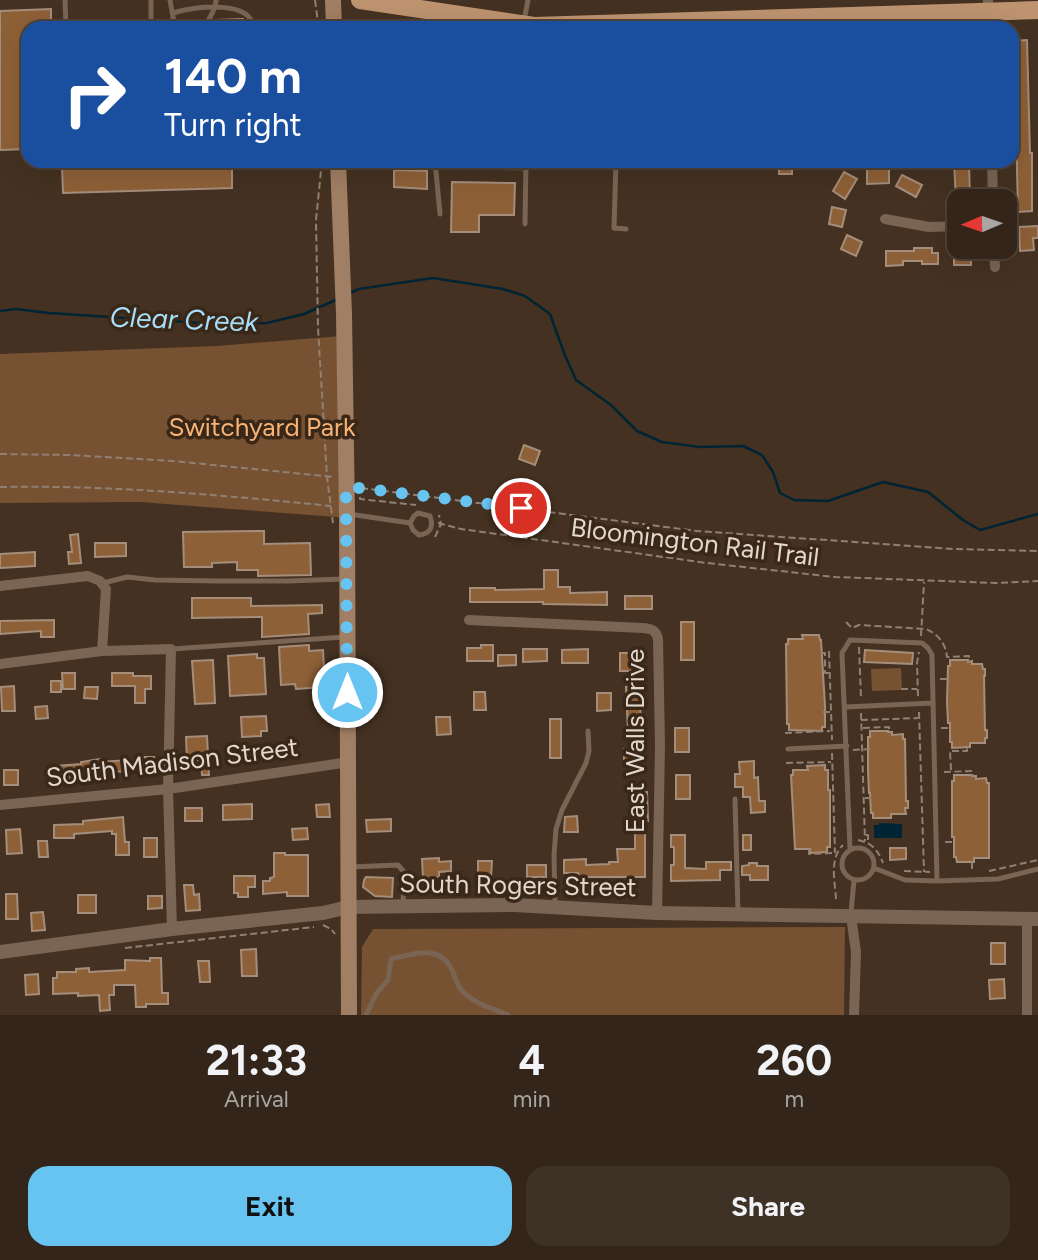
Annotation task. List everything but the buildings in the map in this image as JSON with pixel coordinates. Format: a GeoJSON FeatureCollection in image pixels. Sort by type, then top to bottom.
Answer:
{"type":"FeatureCollection","features":[{"type":"Feature","properties":{"kind":"main road"},"geometry":{"type":"LineString","coordinates":[[332,0],[334,21]]}},
{"type":"Feature","properties":{"kind":"main road"},"geometry":{"type":"LineString","coordinates":[[359,0],[500,21]]}},
{"type":"Feature","properties":{"kind":"main road"},"geometry":{"type":"LineString","coordinates":[[811,21],[1038,10]]}},
{"type":"Feature","properties":{"kind":"main road"},"geometry":{"type":"LineString","coordinates":[[338,168],[347,514],[349,1015]]}},
{"type":"Feature","properties":{"kind":"street"},"geometry":{"type":"LineString","coordinates":[[992,168],[993,189]]}},
{"type":"Feature","properties":{"kind":"street"},"geometry":{"type":"LineString","coordinates":[[885,219],[929,227],[947,226]]}},
{"type":"Feature","properties":{"kind":"street"},"geometry":{"type":"LineString","coordinates":[[995,259],[995,267]]}},
{"type":"Feature","properties":{"kind":"street"},"geometry":{"type":"LineString","coordinates":[[0,586],[88,576],[100,581],[106,589],[102,651]]}},
{"type":"Feature","properties":{"kind":"street","name":"East Walls Drive"},"geometry":{"type":"LineString","coordinates":[[469,620],[643,628],[656,632],[660,745],[657,913]]}},
{"type":"Feature","properties":{"kind":"street"},"geometry":{"type":"LineString","coordinates":[[0,664],[102,651],[171,649],[168,789],[172,929]]}},
{"type":"Feature","properties":{"kind":"street","name":"South Madison Street"},"geometry":{"type":"LineString","coordinates":[[0,805],[168,789],[349,762]]}},
{"type":"Feature","properties":{"kind":"street","name":"South Rogers Street"},"geometry":{"type":"LineString","coordinates":[[0,951],[323,913],[348,906],[513,905],[657,913],[1033,919]]}},
{"type":"Feature","properties":{"kind":"street"},"geometry":{"type":"LineString","coordinates":[[851,916],[856,952],[854,1015]]}},
{"type":"Feature","properties":{"kind":"street"},"geometry":{"type":"LineString","coordinates":[[1027,1015],[1033,919]]}},
{"type":"Feature","properties":{"kind":"lane"},"geometry":{"type":"LineString","coordinates":[[65,0],[66,21]]}},
{"type":"Feature","properties":{"kind":"lane"},"geometry":{"type":"LineString","coordinates":[[150,0],[151,21]]}},
{"type":"Feature","properties":{"kind":"lane"},"geometry":{"type":"LineString","coordinates":[[170,0],[175,21]]}},
{"type":"Feature","properties":{"kind":"lane"},"geometry":{"type":"LineString","coordinates":[[173,13],[228,0]]}},
{"type":"Feature","properties":{"kind":"lane"},"geometry":{"type":"LineString","coordinates":[[528,0],[530,21]]}},
{"type":"Feature","properties":{"kind":"lane"},"geometry":{"type":"LineString","coordinates":[[208,21],[215,12],[216,1]]}},
{"type":"Feature","properties":{"kind":"lane"},"geometry":{"type":"LineString","coordinates":[[239,3],[253,21]]}},
{"type":"Feature","properties":{"kind":"lane"},"geometry":{"type":"LineString","coordinates":[[435,168],[440,214]]}},
{"type":"Feature","properties":{"kind":"lane"},"geometry":{"type":"LineString","coordinates":[[525,224],[526,168]]}},
{"type":"Feature","properties":{"kind":"lane"},"geometry":{"type":"LineString","coordinates":[[613,236],[616,168]]}},
{"type":"Feature","properties":{"kind":"lane"},"geometry":{"type":"LineString","coordinates":[[614,228],[626,229]]}},
{"type":"Feature","properties":{"kind":"lane"},"geometry":{"type":"LineString","coordinates":[[418,513],[430,516],[432,523],[430,530],[419,535],[410,523],[418,513]]}},
{"type":"Feature","properties":{"kind":"lane"},"geometry":{"type":"LineString","coordinates":[[347,514],[410,523]]}},
{"type":"Feature","properties":{"kind":"lane"},"geometry":{"type":"LineString","coordinates":[[102,583],[127,577],[218,581],[347,578]]}},
{"type":"Feature","properties":{"kind":"lane"},"geometry":{"type":"LineString","coordinates":[[171,649],[347,637]]}},
{"type":"Feature","properties":{"kind":"lane"},"geometry":{"type":"LineString","coordinates":[[850,849],[862,848],[873,858],[874,868],[868,877],[854,880],[842,869],[843,858],[850,849],[842,653],[850,639],[922,643],[932,655],[936,881]]}},
{"type":"Feature","properties":{"kind":"lane"},"geometry":{"type":"LineString","coordinates":[[845,707],[933,703]]}},
{"type":"Feature","properties":{"kind":"lane"},"geometry":{"type":"LineString","coordinates":[[555,908],[556,829],[562,810],[586,763],[589,751],[588,731]]}},
{"type":"Feature","properties":{"kind":"lane"},"geometry":{"type":"LineString","coordinates":[[788,749],[847,746]]}},
{"type":"Feature","properties":{"kind":"lane"},"geometry":{"type":"LineString","coordinates":[[735,799],[738,915]]}},
{"type":"Feature","properties":{"kind":"lane"},"geometry":{"type":"LineString","coordinates":[[348,867],[398,865],[404,872],[403,906]]}},
{"type":"Feature","properties":{"kind":"lane"},"geometry":{"type":"LineString","coordinates":[[874,868],[905,880],[936,881],[998,879],[1038,869]]}},
{"type":"Feature","properties":{"kind":"lane"},"geometry":{"type":"LineString","coordinates":[[851,916],[854,880]]}},
{"type":"Feature","properties":{"kind":"lane"},"geometry":{"type":"LineString","coordinates":[[366,1015],[376,994],[388,980],[391,959],[426,951],[440,956],[449,964],[462,992],[508,1015]]}},
{"type":"Feature","properties":{"kind":"path"},"geometry":{"type":"LineString","coordinates":[[315,0],[317,21]]}},
{"type":"Feature","properties":{"kind":"path"},"geometry":{"type":"LineString","coordinates":[[321,168],[316,220],[318,328],[327,477],[334,529]]}},
{"type":"Feature","properties":{"kind":"path"},"geometry":{"type":"LineString","coordinates":[[0,454],[71,455],[261,469],[327,477],[360,488],[697,531],[954,549],[1038,551]]}},
{"type":"Feature","properties":{"kind":"path"},"geometry":{"type":"LineString","coordinates":[[0,488],[122,490],[332,506]]}},
{"type":"Feature","properties":{"kind":"path"},"geometry":{"type":"LineString","coordinates":[[360,499],[417,505]]}},
{"type":"Feature","properties":{"kind":"path","name":"Bloomington Rail Trail"},"geometry":{"type":"LineString","coordinates":[[434,510],[439,514],[441,524],[461,529],[707,564],[835,577],[1038,582]]}},
{"type":"Feature","properties":{"kind":"path"},"geometry":{"type":"LineString","coordinates":[[921,637],[924,580]]}},
{"type":"Feature","properties":{"kind":"path"},"geometry":{"type":"LineString","coordinates":[[859,646],[861,699]]}},
{"type":"Feature","properties":{"kind":"path"},"geometry":{"type":"LineString","coordinates":[[918,697],[917,663],[920,650]]}},
{"type":"Feature","properties":{"kind":"path"},"geometry":{"type":"LineString","coordinates":[[829,651],[832,741]]}},
{"type":"Feature","properties":{"kind":"path"},"geometry":{"type":"LineString","coordinates":[[821,653],[825,653],[825,673],[830,673]]}},
{"type":"Feature","properties":{"kind":"path"},"geometry":{"type":"LineString","coordinates":[[940,680],[949,679]]}},
{"type":"Feature","properties":{"kind":"path"},"geometry":{"type":"LineString","coordinates":[[901,689],[918,689]]}},
{"type":"Feature","properties":{"kind":"path"},"geometry":{"type":"LineString","coordinates":[[919,709],[924,872]]}},
{"type":"Feature","properties":{"kind":"path"},"geometry":{"type":"LineString","coordinates":[[861,711],[865,841]]}},
{"type":"Feature","properties":{"kind":"path"},"geometry":{"type":"LineString","coordinates":[[823,712],[831,712]]}},
{"type":"Feature","properties":{"kind":"path"},"geometry":{"type":"LineString","coordinates":[[861,720],[919,718]]}},
{"type":"Feature","properties":{"kind":"path"},"geometry":{"type":"LineString","coordinates":[[862,728],[889,727],[889,732]]}},
{"type":"Feature","properties":{"kind":"path"},"geometry":{"type":"LineString","coordinates":[[940,728],[950,728]]}},
{"type":"Feature","properties":{"kind":"path"},"geometry":{"type":"LineString","coordinates":[[785,733],[831,731]]}},
{"type":"Feature","properties":{"kind":"path"},"geometry":{"type":"LineString","coordinates":[[951,771],[950,751],[967,751],[967,747]]}},
{"type":"Feature","properties":{"kind":"path"},"geometry":{"type":"LineString","coordinates":[[853,750],[870,749]]}},
{"type":"Feature","properties":{"kind":"path"},"geometry":{"type":"LineString","coordinates":[[832,752],[836,899]]}},
{"type":"Feature","properties":{"kind":"path"},"geometry":{"type":"LineString","coordinates":[[786,763],[832,762]]}},
{"type":"Feature","properties":{"kind":"path"},"geometry":{"type":"LineString","coordinates":[[943,772],[972,771],[972,776]]}},
{"type":"Feature","properties":{"kind":"path"},"geometry":{"type":"LineString","coordinates":[[827,784],[833,783]]}},
{"type":"Feature","properties":{"kind":"path"},"geometry":{"type":"LineString","coordinates":[[863,789],[869,788]]}},
{"type":"Feature","properties":{"kind":"path"},"geometry":{"type":"LineString","coordinates":[[864,799],[871,798]]}},
{"type":"Feature","properties":{"kind":"path"},"geometry":{"type":"LineString","coordinates":[[864,808],[871,808]]}},
{"type":"Feature","properties":{"kind":"path"},"geometry":{"type":"LineString","coordinates":[[864,821],[869,821]]}},
{"type":"Feature","properties":{"kind":"path"},"geometry":{"type":"LineString","coordinates":[[828,832],[834,832]]}},
{"type":"Feature","properties":{"kind":"path"},"geometry":{"type":"LineString","coordinates":[[865,835],[870,839]]}},
{"type":"Feature","properties":{"kind":"path"},"geometry":{"type":"LineString","coordinates":[[857,840],[873,846],[882,863],[886,864]]}},
{"type":"Feature","properties":{"kind":"path"},"geometry":{"type":"LineString","coordinates":[[944,842],[955,842]]}},
{"type":"Feature","properties":{"kind":"path"},"geometry":{"type":"LineString","coordinates":[[809,849],[809,854],[835,853],[844,844]]}},
{"type":"Feature","properties":{"kind":"path"},"geometry":{"type":"LineString","coordinates":[[984,872],[1038,860]]}},
{"type":"Feature","properties":{"kind":"path"},"geometry":{"type":"LineString","coordinates":[[972,862],[972,872],[978,872]]}},
{"type":"Feature","properties":{"kind":"path"},"geometry":{"type":"LineString","coordinates":[[898,870],[931,872]]}},
{"type":"Feature","properties":{"kind":"path"},"geometry":{"type":"LineString","coordinates":[[323,913],[324,925],[331,929],[337,939]]}},
{"type":"Feature","properties":{"kind":"path"},"geometry":{"type":"LineString","coordinates":[[116,949],[313,927]]}},
{"type":"Feature","properties":{"kind":"green space","name":"Switchyard Park"},"geometry":{"type":"Polygon","coordinates":[[[341,336],[350,518],[140,502],[0,503],[0,354],[217,346],[341,336]]]}},
{"type":"Feature","properties":{"kind":"green space"},"geometry":{"type":"Polygon","coordinates":[[[901,668],[902,690],[872,691],[871,669],[901,668]]]}},
{"type":"Feature","properties":{"kind":"green space"},"geometry":{"type":"Polygon","coordinates":[[[845,927],[844,1015],[361,1015],[362,947],[373,929],[845,927]]]}},
{"type":"Feature","properties":{"kind":"water"},"geometry":{"type":"Polygon","coordinates":[[[902,824],[902,838],[874,838],[874,825],[902,824]]]}},
{"type":"Feature","properties":{"kind":"waterway","name":"Clear Creek"},"geometry":{"type":"LineString","coordinates":[[350,293],[359,289],[433,278],[503,289],[525,296],[550,314],[576,380],[611,405],[637,431],[662,442],[700,447],[743,446],[762,455],[773,472],[780,493],[794,500],[828,501],[883,482],[928,492],[980,530],[1038,514]]}},
{"type":"Feature","properties":{"kind":"waterway","name":"Clear Creek"},"geometry":{"type":"LineString","coordinates":[[0,311],[16,309],[216,324],[267,323],[304,314],[338,299]]}},
{"type":"Feature","properties":{"kind":"route"},"geometry":{"type":"LineString","coordinates":[[347,692],[346,489],[360,488],[521,508]]}}]}
